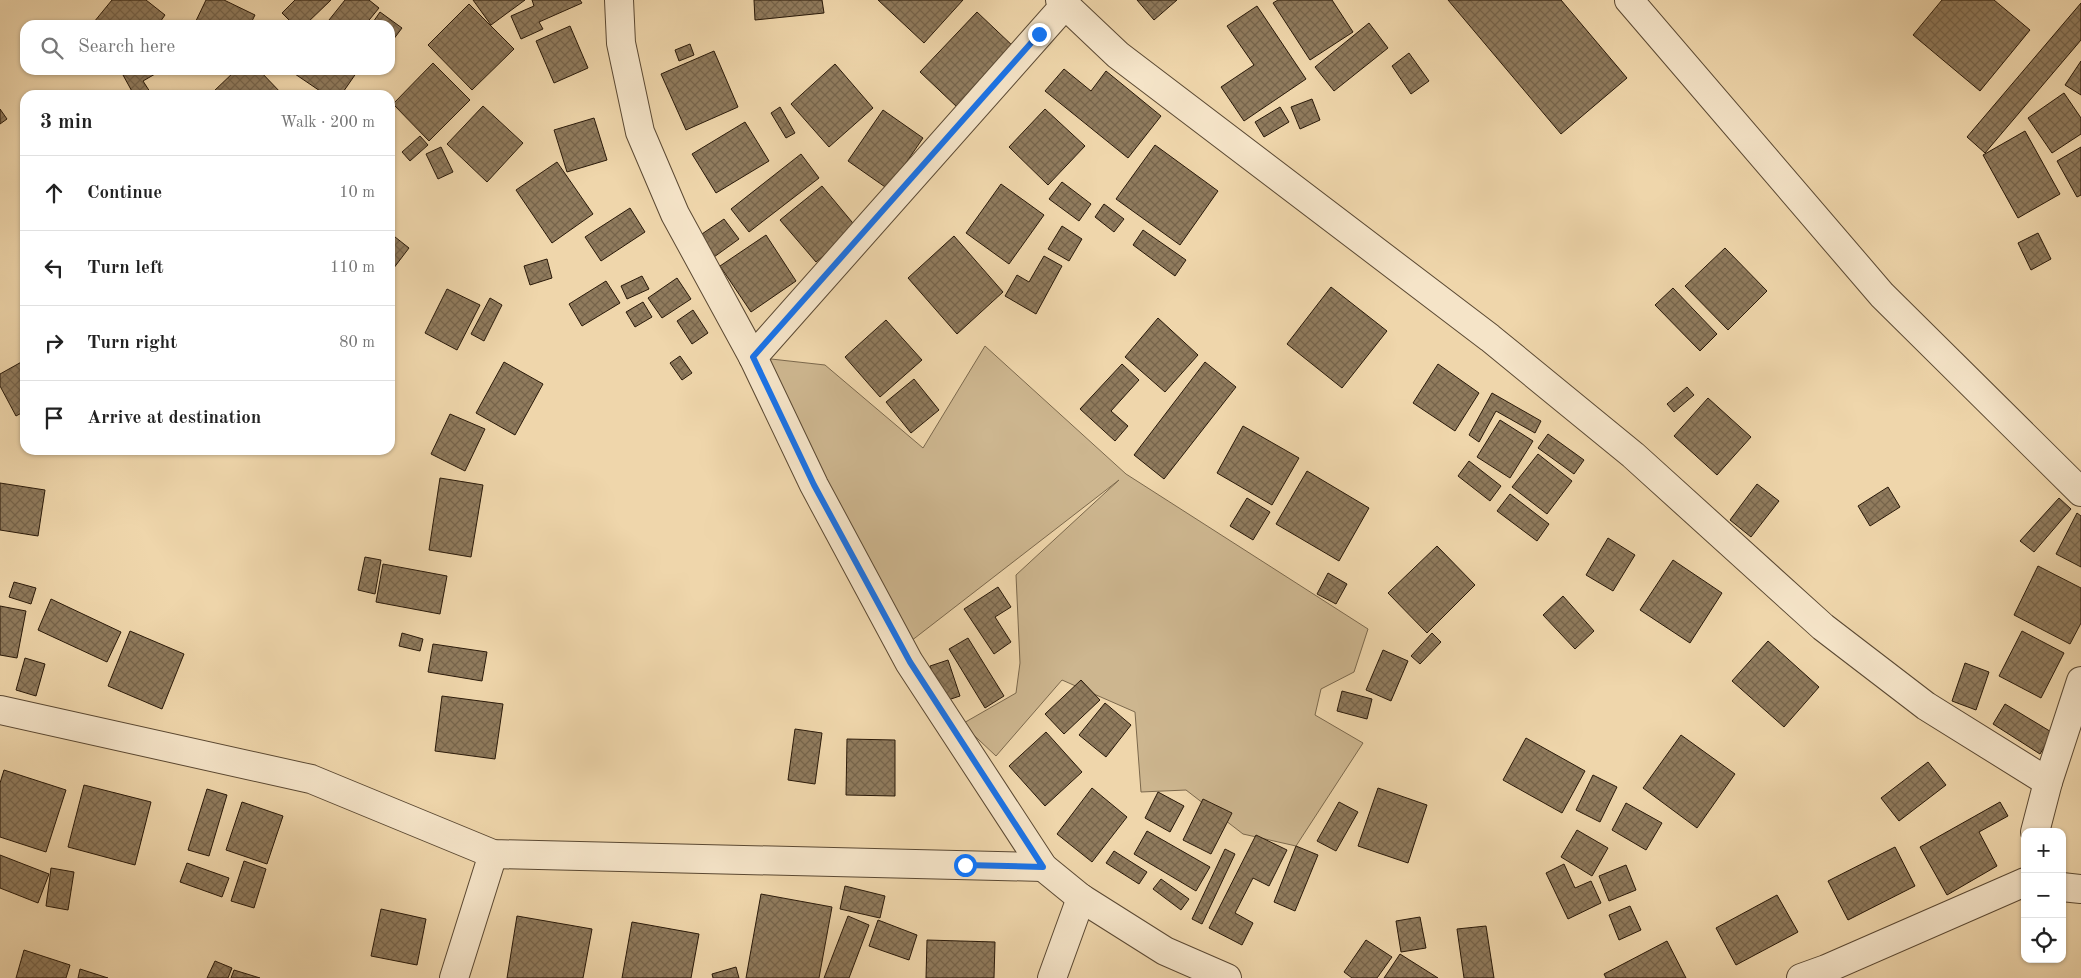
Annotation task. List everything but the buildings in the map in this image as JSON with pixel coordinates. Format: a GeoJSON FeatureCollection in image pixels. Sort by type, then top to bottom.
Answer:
{"type":"FeatureCollection","features":[{"type":"Feature","properties":{"kind":"street"},"geometry":{"type":"LineString","coordinates":[[619,0],[621,43],[640,132],[675,214],[753,357],[814,485],[906,655],[1043,867],[1081,898],[1165,951],[1226,978]]}},
{"type":"Feature","properties":{"kind":"street"},"geometry":{"type":"LineString","coordinates":[[1628,0],[1882,295],[2081,492]]}},
{"type":"Feature","properties":{"kind":"street"},"geometry":{"type":"LineString","coordinates":[[753,357],[1062,2],[1118,55],[1490,338],[1633,455],[1824,627],[1926,706],[2048,782]]}},
{"type":"Feature","properties":{"kind":"street"},"geometry":{"type":"LineString","coordinates":[[2037,828],[2048,782],[2081,681]]}},
{"type":"Feature","properties":{"kind":"street"},"geometry":{"type":"LineString","coordinates":[[0,710],[311,779],[493,854],[1043,867]]}},
{"type":"Feature","properties":{"kind":"street"},"geometry":{"type":"LineString","coordinates":[[454,978],[493,854]]}},
{"type":"Feature","properties":{"kind":"street"},"geometry":{"type":"LineString","coordinates":[[1801,978],[1826,969],[2021,880]]}},
{"type":"Feature","properties":{"kind":"street"},"geometry":{"type":"LineString","coordinates":[[2066,888],[2081,890]]}},
{"type":"Feature","properties":{"kind":"street"},"geometry":{"type":"LineString","coordinates":[[1052,978],[1081,898]]}},
{"type":"Feature","properties":{"kind":"shaded area"},"geometry":{"type":"Polygon","coordinates":[[[985,346],[1126,474],[1368,629],[1354,672],[1321,689],[1315,715],[1363,743],[1296,846],[1243,834],[1186,790],[1141,792],[1135,712],[1062,680],[996,756],[962,724],[1016,693],[1020,663],[1016,575],[1119,480],[902,648],[753,357],[825,365],[923,448],[985,346]]]}},
{"type":"Feature","properties":{"kind":"route"},"geometry":{"type":"LineString","coordinates":[[965,865],[1043,867],[910,662],[814,485],[753,357],[1039,34]]}}]}
